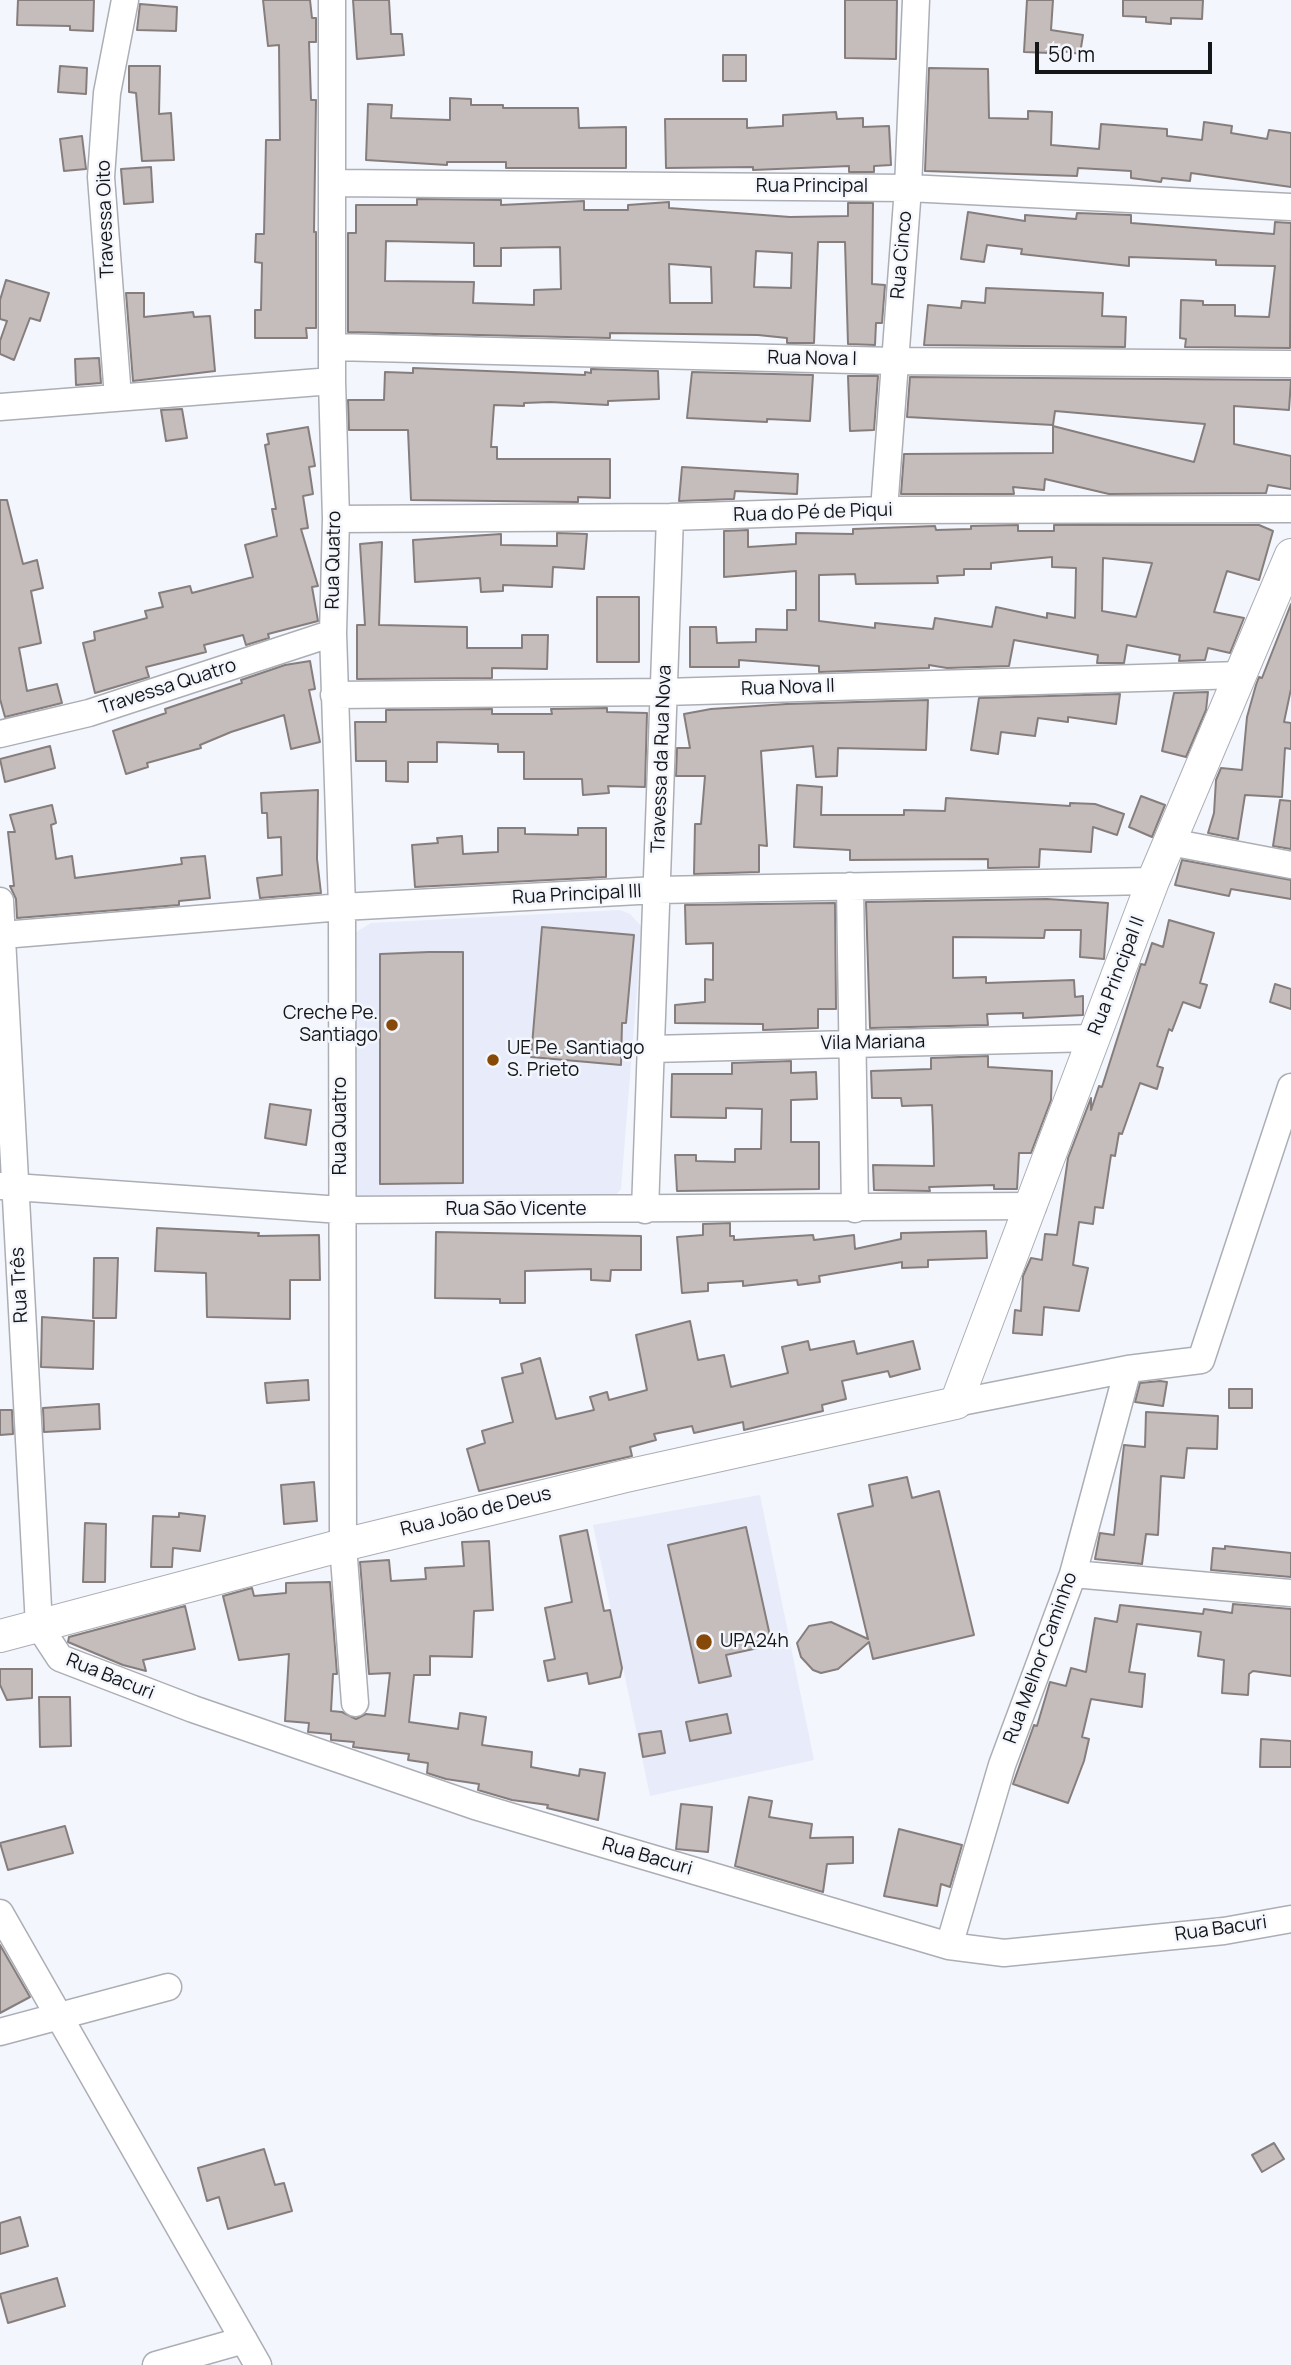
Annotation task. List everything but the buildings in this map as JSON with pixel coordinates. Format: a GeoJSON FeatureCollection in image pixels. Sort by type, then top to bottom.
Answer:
{"type":"FeatureCollection","features":[{"type":"Feature","properties":{"kind":"street","name":"Travessa Oito"},"geometry":{"type":"LineString","coordinates":[[118,397],[101,177],[107,93],[125,0]]}},
{"type":"Feature","properties":{"kind":"street","name":"Rua Quatro"},"geometry":{"type":"LineString","coordinates":[[332,0],[332,381],[336,519],[333,633],[342,908],[343,1545],[355,1703]]}},
{"type":"Feature","properties":{"kind":"street","name":"Rua Cinco"},"geometry":{"type":"LineString","coordinates":[[884,510],[908,188],[916,0]]}},
{"type":"Feature","properties":{"kind":"street","name":"Rua Principal"},"geometry":{"type":"LineString","coordinates":[[333,183],[908,188],[1291,207]]}},
{"type":"Feature","properties":{"kind":"street","name":"Rua Nova I"},"geometry":{"type":"LineString","coordinates":[[334,347],[894,361],[1291,364]]}},
{"type":"Feature","properties":{"kind":"street"},"geometry":{"type":"LineString","coordinates":[[0,407],[332,381]]}},
{"type":"Feature","properties":{"kind":"street","name":"Rua do Pé de Piqui"},"geometry":{"type":"LineString","coordinates":[[336,519],[670,517],[884,510],[1291,509]]}},
{"type":"Feature","properties":{"kind":"street","name":"Travessa da Rua Nova"},"geometry":{"type":"LineString","coordinates":[[645,1210],[670,517]]}},
{"type":"Feature","properties":{"kind":"street","name":"Rua Principal II"},"geometry":{"type":"LineString","coordinates":[[956,1402],[1033,1206],[1153,881],[1291,555]]}},
{"type":"Feature","properties":{"kind":"street","name":"Travessa Quatro"},"geometry":{"type":"LineString","coordinates":[[0,734],[89,713],[333,633]]}},
{"type":"Feature","properties":{"kind":"street","name":"Rua Nova II"},"geometry":{"type":"LineString","coordinates":[[334,695],[664,691],[1241,675]]}},
{"type":"Feature","properties":{"kind":"street"},"geometry":{"type":"LineString","coordinates":[[1170,842],[1291,865]]}},
{"type":"Feature","properties":{"kind":"street","name":"Rua Principal III"},"geometry":{"type":"LineString","coordinates":[[3,935],[342,908],[657,890],[1153,881]]}},
{"type":"Feature","properties":{"kind":"street"},"geometry":{"type":"LineString","coordinates":[[850,886],[855,1209]]}},
{"type":"Feature","properties":{"kind":"street","name":"Rua Três"},"geometry":{"type":"LineString","coordinates":[[0,901],[3,935],[7,1186],[39,1626]]}},
{"type":"Feature","properties":{"kind":"street","name":"Vila Mariana"},"geometry":{"type":"LineString","coordinates":[[651,1049],[1094,1038]]}},
{"type":"Feature","properties":{"kind":"street"},"geometry":{"type":"LineString","coordinates":[[956,1402],[1128,1369],[1201,1360],[1291,1087]]}},
{"type":"Feature","properties":{"kind":"street","name":"Rua São Vicente"},"geometry":{"type":"LineString","coordinates":[[7,1186],[341,1210],[1033,1206]]}},
{"type":"Feature","properties":{"kind":"street","name":"Rua Melhor Caminho"},"geometry":{"type":"LineString","coordinates":[[949,1946],[1002,1765],[1073,1574],[1128,1369]]}},
{"type":"Feature","properties":{"kind":"street","name":"Rua João de Deus"},"geometry":{"type":"LineString","coordinates":[[0,1636],[343,1545],[626,1476],[956,1402]]}},
{"type":"Feature","properties":{"kind":"street"},"geometry":{"type":"LineString","coordinates":[[1073,1574],[1291,1593]]}},
{"type":"Feature","properties":{"kind":"street","name":"Rua Bacuri"},"geometry":{"type":"LineString","coordinates":[[39,1626],[60,1658],[193,1709],[475,1806],[949,1946],[1004,1953],[1224,1931],[1291,1919]]}},
{"type":"Feature","properties":{"kind":"street"},"geometry":{"type":"LineString","coordinates":[[0,1913],[258,2365]]}},
{"type":"Feature","properties":{"kind":"street"},"geometry":{"type":"LineString","coordinates":[[0,2032],[168,1987]]}},
{"type":"Feature","properties":{"kind":"street"},"geometry":{"type":"LineString","coordinates":[[156,2365],[244,2340]]}},
{"type":"Feature","properties":{"kind":"shaded area","name":"UE Pe. Santiago S. Prieto"},"geometry":{"type":"Polygon","coordinates":[[[620,910],[630,914],[642,927],[621,1189],[614,1197],[353,1201],[356,932],[371,923],[620,910]]]}},
{"type":"Feature","properties":{"kind":"shaded area","name":"UPA24h"},"geometry":{"type":"Polygon","coordinates":[[[760,1495],[814,1760],[650,1796],[593,1525],[760,1495]]]}},
{"type":"Feature","properties":{"kind":"place","name":"Creche Pe. Santiago"},"geometry":{"type":"Point","coordinates":[392,1025]}},
{"type":"Feature","properties":{"kind":"place","name":"UE Pe. Santiago S. Prieto"},"geometry":{"type":"Point","coordinates":[493,1060]}},
{"type":"Feature","properties":{"kind":"place","name":"UPA24h"},"geometry":{"type":"Point","coordinates":[704,1642]}}]}
